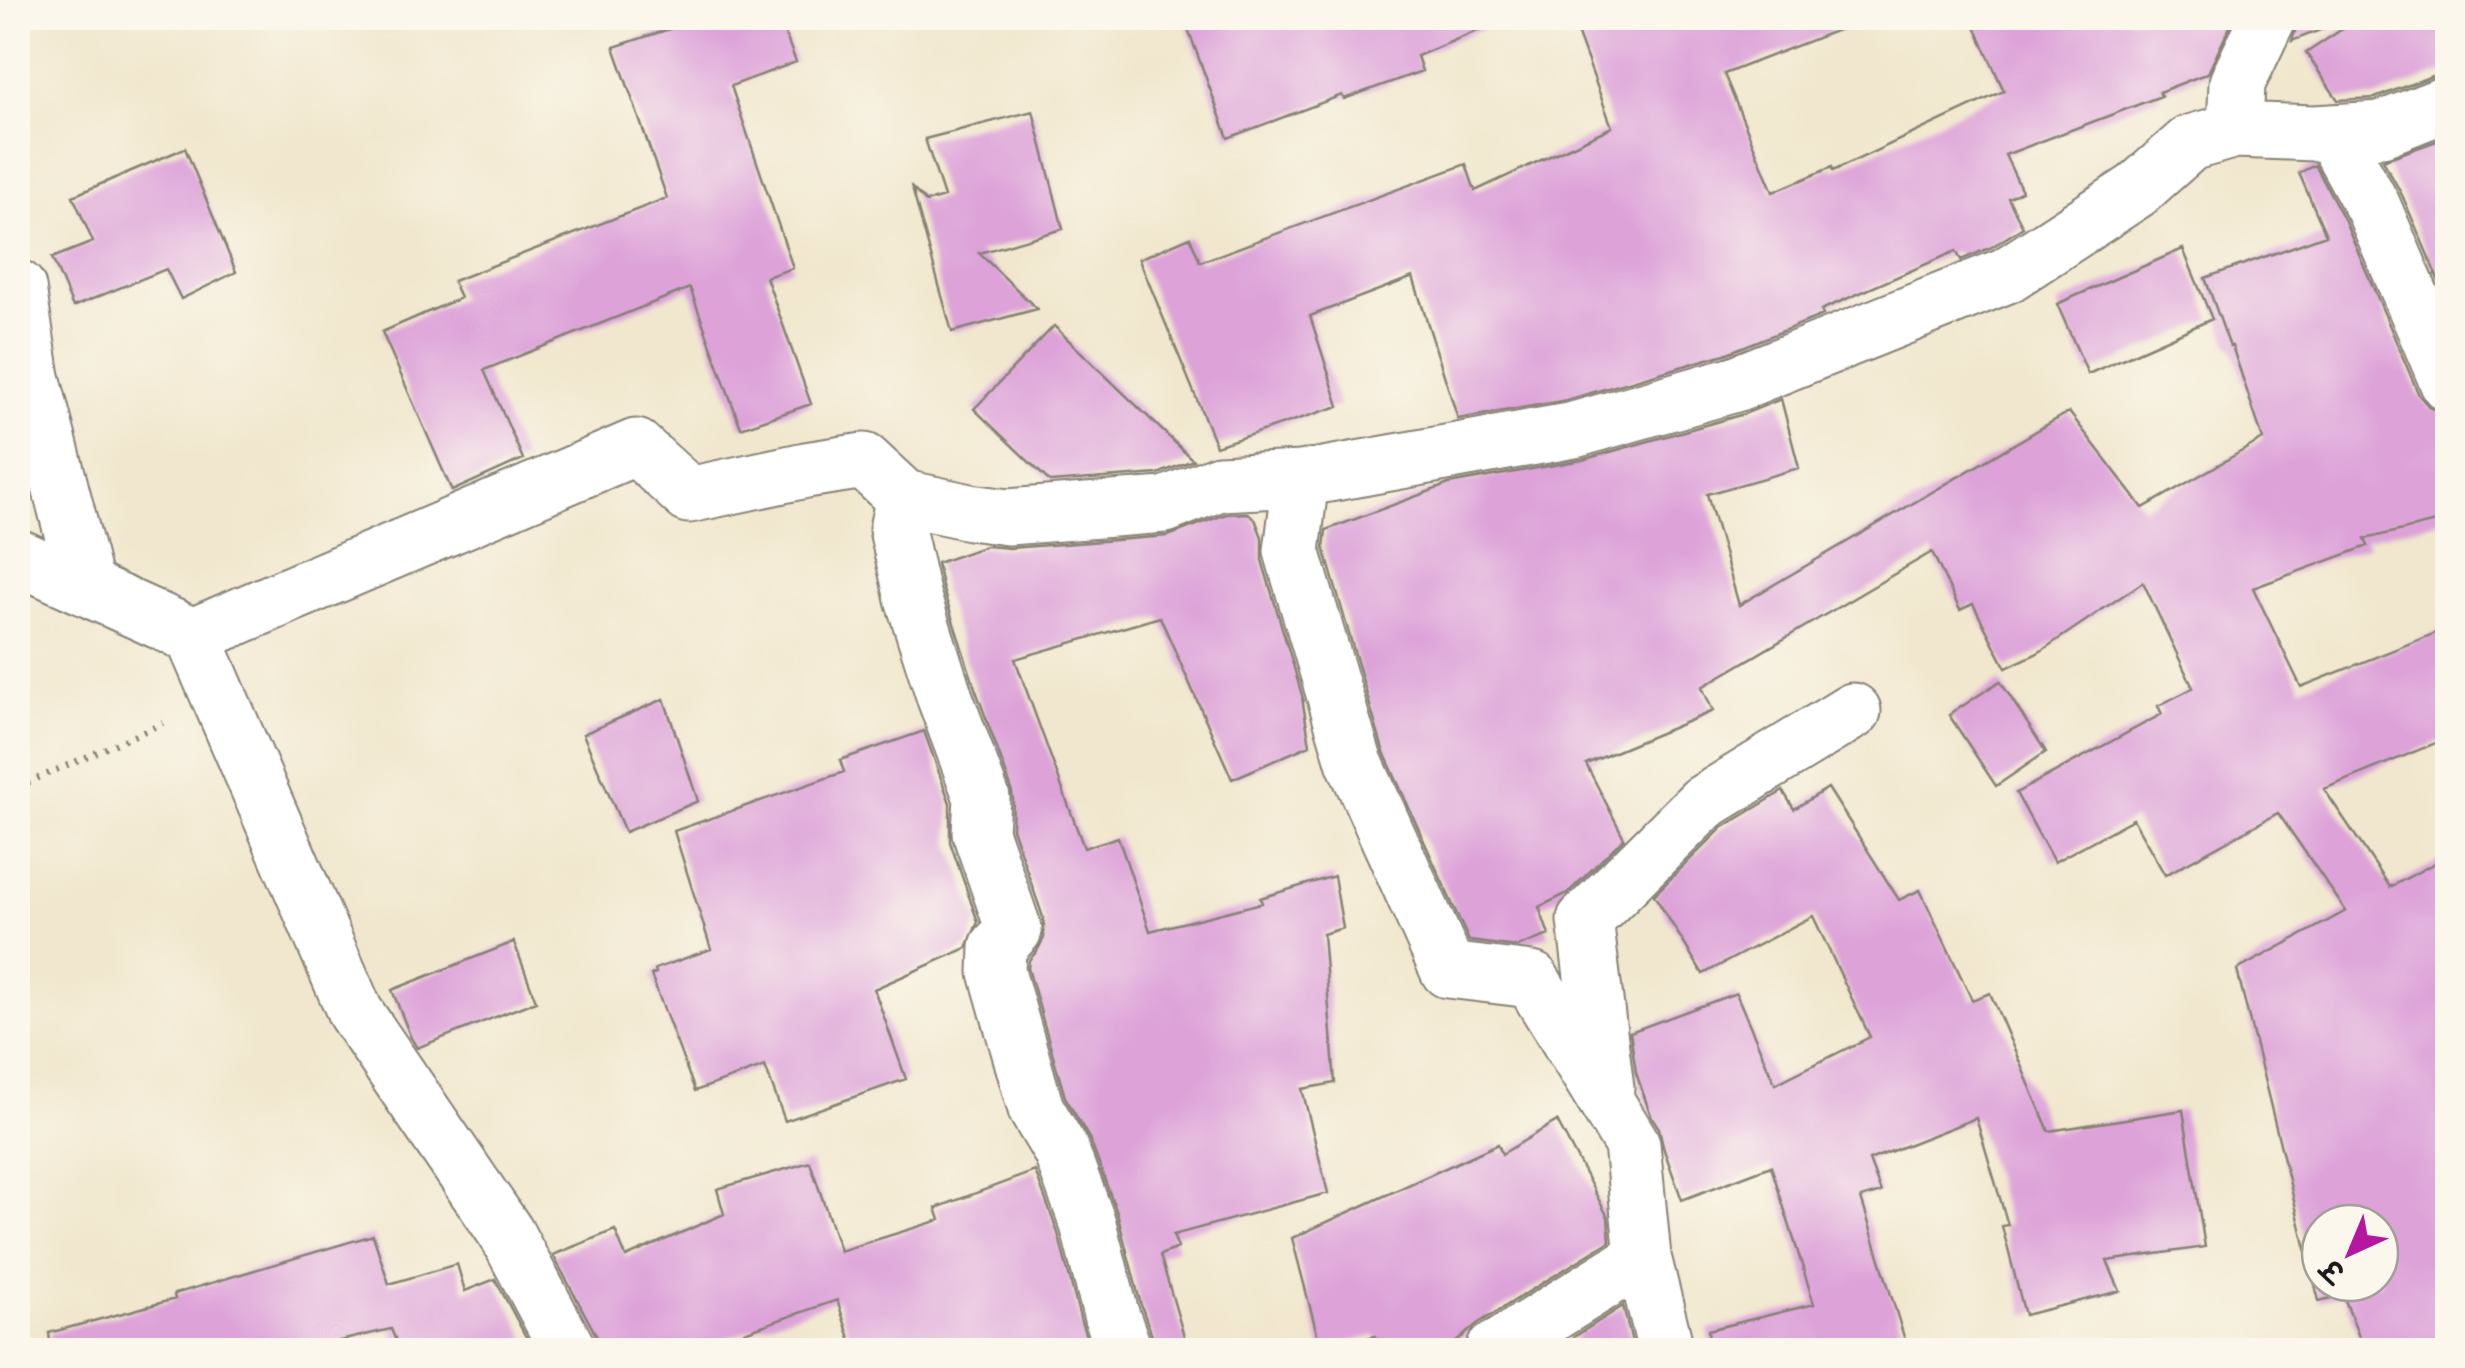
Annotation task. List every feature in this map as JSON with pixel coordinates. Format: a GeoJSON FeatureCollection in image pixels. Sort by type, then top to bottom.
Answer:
{"type":"FeatureCollection","features":[{"type":"Feature","properties":{"kind":"street"},"geometry":{"type":"LineString","coordinates":[[2236,130],[2237,83],[2268,18]]}},
{"type":"Feature","properties":{"kind":"street"},"geometry":{"type":"LineString","coordinates":[[193,636],[636,447],[690,495],[864,462],[904,498],[1008,517],[1164,504],[1219,483],[1301,479],[1574,430],[1735,384],[2007,275],[2136,190],[2190,143],[2236,130],[2314,134],[2382,129],[2448,102]]}},
{"type":"Feature","properties":{"kind":"street"},"geometry":{"type":"LineString","coordinates":[[2332,132],[2373,207],[2448,383]]}},
{"type":"Feature","properties":{"kind":"street"},"geometry":{"type":"LineString","coordinates":[[18,288],[32,377],[86,588]]}},
{"type":"Feature","properties":{"kind":"street"},"geometry":{"type":"LineString","coordinates":[[1301,479],[1292,552],[1354,761],[1448,970],[1532,980],[1632,1144],[1643,1257],[1666,1350]]}},
{"type":"Feature","properties":{"kind":"street"},"geometry":{"type":"LineString","coordinates":[[904,498],[898,529],[913,598],[982,798],[980,832],[1014,930],[998,947],[997,972],[1036,1109],[1061,1152],[1088,1224],[1124,1350]]}},
{"type":"Feature","properties":{"kind":"street"},"geometry":{"type":"LineString","coordinates":[[18,557],[193,636],[356,1012],[506,1233],[568,1350]]}},
{"type":"Feature","properties":{"kind":"street"},"geometry":{"type":"LineString","coordinates":[[1608,1106],[1585,920],[1702,803],[1853,711]]}},
{"type":"Feature","properties":{"kind":"street"},"geometry":{"type":"LineString","coordinates":[[1494,1350],[1643,1257]]}},
{"type":"Feature","properties":{"kind":"path"},"geometry":{"type":"LineString","coordinates":[[18,787],[220,698]]}},
{"type":"Feature","properties":{"kind":"building"},"geometry":{"type":"Polygon","coordinates":[[[703,18],[779,18],[796,62],[731,86],[793,268],[766,277],[811,404],[741,428],[690,288],[484,370],[523,459],[452,491],[382,332],[460,298],[453,281],[667,198],[614,47],[703,18]]]}},
{"type":"Feature","properties":{"kind":"building"},"geometry":{"type":"Polygon","coordinates":[[[1184,18],[1508,18],[1417,56],[1422,71],[1344,99],[1342,95],[1228,138],[1184,18]]]}},
{"type":"Feature","properties":{"kind":"building"},"geometry":{"type":"Polygon","coordinates":[[[1572,18],[1859,18],[1859,22],[1724,74],[1773,192],[1832,167],[1833,171],[2004,91],[1971,18],[2234,18],[2208,73],[2159,92],[2161,96],[2005,155],[2022,191],[2008,198],[2023,227],[1992,247],[1961,260],[1956,251],[1821,310],[1823,315],[1725,354],[1567,400],[1458,419],[1413,277],[1310,316],[1339,406],[1216,446],[1139,259],[1190,237],[1200,262],[1466,164],[1475,191],[1612,127],[1572,18]]]}},
{"type":"Feature","properties":{"kind":"building"},"geometry":{"type":"Polygon","coordinates":[[[2299,18],[2340,18],[2341,22],[2292,41],[2299,18]]]}},
{"type":"Feature","properties":{"kind":"building"},"geometry":{"type":"Polygon","coordinates":[[[2359,18],[2448,18],[2448,73],[2375,98],[2338,100],[2306,53],[2359,18]]]}},
{"type":"Feature","properties":{"kind":"building"},"geometry":{"type":"Polygon","coordinates":[[[1033,111],[1063,229],[979,253],[1037,309],[952,332],[912,188],[926,202],[944,197],[925,139],[1033,111]]]}},
{"type":"Feature","properties":{"kind":"building"},"geometry":{"type":"Polygon","coordinates":[[[2448,137],[2448,302],[2383,160],[2448,137]]]}},
{"type":"Feature","properties":{"kind":"building"},"geometry":{"type":"Polygon","coordinates":[[[185,148],[236,272],[181,299],[166,269],[73,307],[52,258],[93,242],[73,196],[185,148]]]}},
{"type":"Feature","properties":{"kind":"building"},"geometry":{"type":"Polygon","coordinates":[[[2315,165],[2345,221],[2419,395],[2430,408],[2448,414],[2448,519],[2365,539],[2368,546],[2253,588],[2301,687],[2448,628],[2448,738],[2324,789],[2390,887],[2448,856],[2448,1350],[2364,1350],[2346,1303],[2400,1303],[2400,1203],[2300,1203],[2300,1224],[2237,970],[2346,911],[2278,813],[2165,875],[2133,819],[2054,862],[2016,793],[2162,714],[2158,706],[2193,688],[2143,582],[2038,653],[2006,668],[1973,604],[1960,610],[1932,552],[1702,687],[1713,711],[1586,764],[1624,838],[1568,893],[1539,907],[1549,935],[1517,947],[1469,941],[1383,750],[1324,548],[1326,530],[1449,484],[1582,460],[1744,414],[1781,399],[1799,468],[1707,494],[1739,605],[2069,412],[2143,508],[2263,439],[2205,278],[2326,235],[2299,173],[2315,165]]]}},
{"type":"Feature","properties":{"kind":"building"},"geometry":{"type":"Polygon","coordinates":[[[2183,249],[2212,319],[2088,374],[2057,304],[2183,249]]]}},
{"type":"Feature","properties":{"kind":"building"},"geometry":{"type":"Polygon","coordinates":[[[1054,326],[1193,460],[1158,474],[1050,482],[974,409],[1054,326]]]}},
{"type":"Feature","properties":{"kind":"building"},"geometry":{"type":"Polygon","coordinates":[[[1248,513],[1255,519],[1262,537],[1262,560],[1304,702],[1302,698],[1310,745],[1232,779],[1160,617],[1015,659],[1084,848],[1118,837],[1150,931],[1262,903],[1260,898],[1334,876],[1343,928],[1323,934],[1335,1083],[1302,1089],[1328,1193],[1173,1235],[1178,1248],[1160,1255],[1188,1350],[1154,1350],[1117,1213],[1090,1140],[1065,1097],[1028,968],[1044,938],[1044,920],[1012,828],[1011,787],[975,688],[937,563],[986,546],[1010,548],[1168,536],[1226,514],[1248,513]]]}},
{"type":"Feature","properties":{"kind":"building"},"geometry":{"type":"Polygon","coordinates":[[[2000,681],[2046,752],[1996,786],[1949,715],[2000,681]]]}},
{"type":"Feature","properties":{"kind":"building"},"geometry":{"type":"Polygon","coordinates":[[[664,699],[698,801],[625,832],[583,734],[664,699]]]}},
{"type":"Feature","properties":{"kind":"building"},"geometry":{"type":"Polygon","coordinates":[[[924,731],[950,803],[950,842],[978,922],[967,948],[874,989],[906,1079],[785,1121],[765,1066],[695,1091],[651,975],[656,973],[655,969],[711,949],[674,831],[844,772],[840,760],[924,731]]]}},
{"type":"Feature","properties":{"kind":"building"},"geometry":{"type":"Polygon","coordinates":[[[1828,788],[1899,900],[1920,890],[1972,1000],[1990,993],[2049,1131],[2183,1110],[2205,1247],[2107,1261],[2120,1291],[2025,1315],[2002,1226],[2008,1225],[1976,1118],[1869,1160],[1881,1192],[1861,1198],[1908,1350],[1710,1350],[1708,1330],[1814,1304],[1771,1166],[1682,1200],[1636,1073],[1630,1032],[1736,993],[1775,1084],[1870,1037],[1813,916],[1703,974],[1654,895],[1722,828],[1783,791],[1794,809],[1828,788]]]}},
{"type":"Feature","properties":{"kind":"building"},"geometry":{"type":"Polygon","coordinates":[[[514,942],[536,1001],[417,1048],[392,990],[514,942]]]}},
{"type":"Feature","properties":{"kind":"building"},"geometry":{"type":"Polygon","coordinates":[[[1557,1121],[1608,1217],[1610,1241],[1477,1324],[1447,1350],[1387,1350],[1375,1336],[1321,1349],[1292,1238],[1498,1144],[1502,1154],[1557,1121]]]}},
{"type":"Feature","properties":{"kind":"building"},"geometry":{"type":"Polygon","coordinates":[[[810,1162],[840,1251],[940,1220],[936,1208],[1035,1171],[1058,1233],[1091,1350],[854,1350],[837,1300],[692,1350],[599,1350],[596,1335],[553,1255],[615,1230],[626,1257],[724,1214],[717,1189],[810,1162]]]}},
{"type":"Feature","properties":{"kind":"building"},"geometry":{"type":"Polygon","coordinates":[[[373,1235],[389,1284],[457,1264],[465,1291],[495,1279],[533,1350],[400,1350],[391,1329],[301,1350],[51,1350],[49,1333],[175,1299],[174,1294],[373,1235]]]}},
{"type":"Feature","properties":{"kind":"building"},"geometry":{"type":"Polygon","coordinates":[[[1623,1306],[1634,1350],[1582,1350],[1574,1337],[1623,1306]]]}}]}
